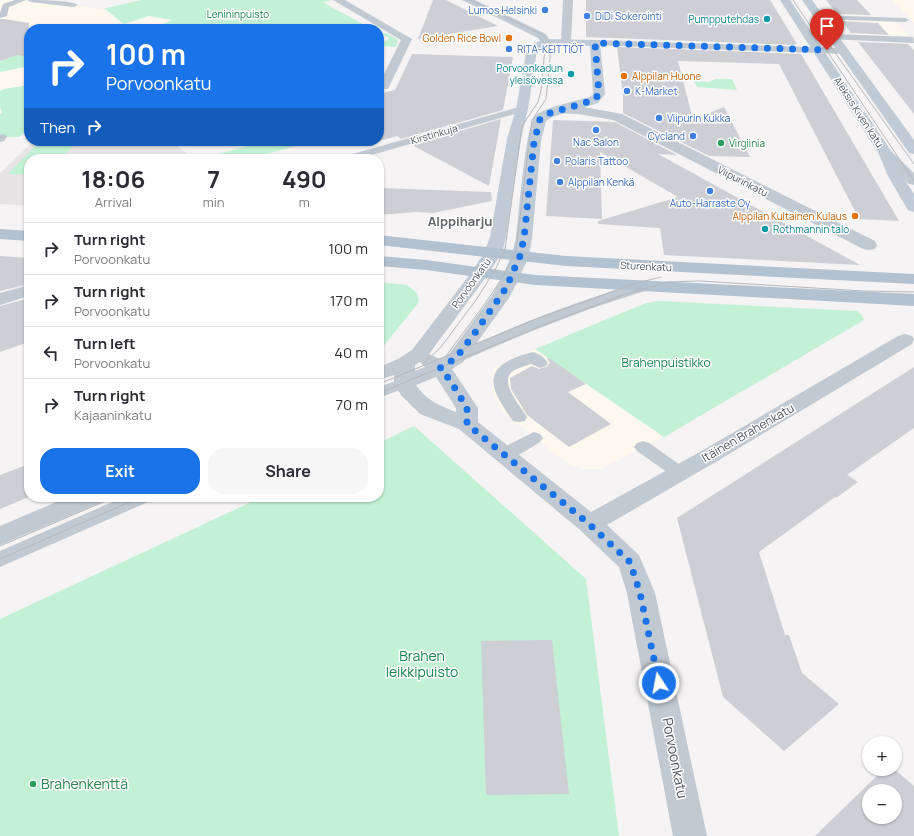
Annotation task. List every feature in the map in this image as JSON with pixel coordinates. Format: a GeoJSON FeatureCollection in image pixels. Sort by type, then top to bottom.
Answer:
{"type":"FeatureCollection","features":[{"type":"Feature","properties":{"kind":"main road"},"geometry":{"type":"LineString","coordinates":[[0,219],[24,221]]}},
{"type":"Feature","properties":{"kind":"main road"},"geometry":{"type":"LineString","coordinates":[[0,234],[24,236]]}},
{"type":"Feature","properties":{"kind":"main road","name":"Sturenkatu"},"geometry":{"type":"LineString","coordinates":[[384,240],[462,247],[493,253],[598,263],[914,279]]}},
{"type":"Feature","properties":{"kind":"main road","name":"Sturenkatu"},"geometry":{"type":"LineString","coordinates":[[384,262],[535,280],[914,300]]}},
{"type":"Feature","properties":{"kind":"street"},"geometry":{"type":"LineString","coordinates":[[338,0],[380,24]]}},
{"type":"Feature","properties":{"kind":"street"},"geometry":{"type":"LineString","coordinates":[[467,0],[542,36],[546,42],[843,51]]}},
{"type":"Feature","properties":{"kind":"street"},"geometry":{"type":"LineString","coordinates":[[566,42],[568,0]]}},
{"type":"Feature","properties":{"kind":"street","name":"Aleksis Kiven katu"},"geometry":{"type":"LineString","coordinates":[[785,0],[886,154],[894,174],[914,207]]}},
{"type":"Feature","properties":{"kind":"street","name":"Aleksis Kiven katu"},"geometry":{"type":"LineString","coordinates":[[807,0],[914,150]]}},
{"type":"Feature","properties":{"kind":"street"},"geometry":{"type":"LineString","coordinates":[[384,26],[407,39],[384,86]]}},
{"type":"Feature","properties":{"kind":"street"},"geometry":{"type":"LineString","coordinates":[[833,37],[900,41],[913,40]]}},
{"type":"Feature","properties":{"kind":"street","name":"Porvoonkatu"},"geometry":{"type":"LineString","coordinates":[[546,42],[532,48],[522,108],[515,133],[498,237],[493,253],[480,273],[409,367],[412,395],[428,409],[467,424],[589,524],[630,562],[640,593],[690,836]]}},
{"type":"Feature","properties":{"kind":"street"},"geometry":{"type":"LineString","coordinates":[[467,424],[467,408],[450,380],[448,363],[500,298],[520,256],[524,238],[534,142],[540,119],[547,114],[594,100],[599,94],[595,43]]}},
{"type":"Feature","properties":{"kind":"street","name":"Viipurinkatu"},"geometry":{"type":"LineString","coordinates":[[594,100],[608,107],[617,117]]}},
{"type":"Feature","properties":{"kind":"street"},"geometry":{"type":"LineString","coordinates":[[522,108],[560,110]]}},
{"type":"Feature","properties":{"kind":"street","name":"Viipurinkatu"},"geometry":{"type":"LineString","coordinates":[[560,110],[578,110],[617,117],[869,245]]}},
{"type":"Feature","properties":{"kind":"street"},"geometry":{"type":"LineString","coordinates":[[914,150],[914,164]]}},
{"type":"Feature","properties":{"kind":"street"},"geometry":{"type":"LineString","coordinates":[[886,154],[914,181]]}},
{"type":"Feature","properties":{"kind":"street"},"geometry":{"type":"LineString","coordinates":[[0,299],[24,292]]}},
{"type":"Feature","properties":{"kind":"street","name":"Itäinen Brahenkatu"},"geometry":{"type":"LineString","coordinates":[[589,524],[680,473],[905,340]]}},
{"type":"Feature","properties":{"kind":"street"},"geometry":{"type":"LineString","coordinates":[[384,373],[409,367],[448,363]]}},
{"type":"Feature","properties":{"kind":"street"},"geometry":{"type":"LineString","coordinates":[[409,367],[448,363]]}},
{"type":"Feature","properties":{"kind":"street"},"geometry":{"type":"LineString","coordinates":[[0,536],[79,502]]}},
{"type":"Feature","properties":{"kind":"lane"},"geometry":{"type":"LineString","coordinates":[[0,16],[4,14],[6,6],[22,0]]}},
{"type":"Feature","properties":{"kind":"lane"},"geometry":{"type":"LineString","coordinates":[[31,0],[74,5]]}},
{"type":"Feature","properties":{"kind":"lane"},"geometry":{"type":"LineString","coordinates":[[819,17],[906,20]]}},
{"type":"Feature","properties":{"kind":"lane","name":"Kirstinkuja"},"geometry":{"type":"LineString","coordinates":[[363,154],[522,108]]}},
{"type":"Feature","properties":{"kind":"lane"},"geometry":{"type":"LineString","coordinates":[[448,363],[492,342],[605,298],[647,286]]}},
{"type":"Feature","properties":{"kind":"lane"},"geometry":{"type":"LineString","coordinates":[[519,417],[509,404],[502,390],[501,378],[505,370],[533,357],[540,363]]}},
{"type":"Feature","properties":{"kind":"lane"},"geometry":{"type":"LineString","coordinates":[[384,389],[409,367]]}},
{"type":"Feature","properties":{"kind":"lane"},"geometry":{"type":"LineString","coordinates":[[504,454],[534,438]]}},
{"type":"Feature","properties":{"kind":"lane"},"geometry":{"type":"LineString","coordinates":[[643,447],[680,473]]}},
{"type":"Feature","properties":{"kind":"lane"},"geometry":{"type":"LineString","coordinates":[[0,559],[131,502]]}},
{"type":"Feature","properties":{"kind":"shaded area"},"geometry":{"type":"Polygon","coordinates":[[[0,0],[16,0],[68,7],[76,5],[173,20],[163,24],[24,24],[24,93],[0,114],[0,0]]]}},
{"type":"Feature","properties":{"kind":"shaded area"},"geometry":{"type":"Polygon","coordinates":[[[892,0],[914,0],[914,23],[892,0]]]}},
{"type":"Feature","properties":{"kind":"shaded area"},"geometry":{"type":"Polygon","coordinates":[[[840,20],[896,22],[909,36],[852,34],[840,20]]]}},
{"type":"Feature","properties":{"kind":"shaded area"},"geometry":{"type":"Polygon","coordinates":[[[29,146],[177,146],[188,154],[24,154],[24,206],[0,204],[0,173],[29,146]]]}},
{"type":"Feature","properties":{"kind":"shaded area"},"geometry":{"type":"Polygon","coordinates":[[[535,349],[664,437],[601,469],[585,469],[568,464],[506,415],[493,394],[492,374],[495,367],[535,349]]]}},
{"type":"Feature","properties":{"kind":"green space","name":"Lenininpuisto"},"geometry":{"type":"Polygon","coordinates":[[[141,0],[329,0],[331,1],[322,2],[363,24],[162,24],[172,20],[149,16],[124,24],[103,9],[141,0]]]}},
{"type":"Feature","properties":{"kind":"green space"},"geometry":{"type":"Polygon","coordinates":[[[387,33],[398,40],[396,47],[384,46],[384,42],[389,38],[384,34],[387,33]]]}},
{"type":"Feature","properties":{"kind":"green space"},"geometry":{"type":"Polygon","coordinates":[[[24,52],[24,67],[0,72],[0,61],[24,52]]]}},
{"type":"Feature","properties":{"kind":"green space"},"geometry":{"type":"Polygon","coordinates":[[[715,79],[732,79],[737,90],[697,87],[694,81],[709,82],[715,79]]]}},
{"type":"Feature","properties":{"kind":"green space"},"geometry":{"type":"Polygon","coordinates":[[[24,86],[24,132],[19,137],[0,137],[0,114],[2,112],[0,107],[0,91],[24,86]]]}},
{"type":"Feature","properties":{"kind":"green space"},"geometry":{"type":"Polygon","coordinates":[[[35,146],[73,146],[66,154],[27,154],[35,146]]]}},
{"type":"Feature","properties":{"kind":"green space"},"geometry":{"type":"Polygon","coordinates":[[[248,146],[296,146],[266,154],[217,154],[248,146]]]}},
{"type":"Feature","properties":{"kind":"green space"},"geometry":{"type":"Polygon","coordinates":[[[24,157],[24,174],[8,174],[24,157]]]}},
{"type":"Feature","properties":{"kind":"green space"},"geometry":{"type":"Polygon","coordinates":[[[384,283],[407,285],[417,293],[419,302],[384,346],[384,283]]]}},
{"type":"Feature","properties":{"kind":"green space","name":"Brahenpuistikko"},"geometry":{"type":"Polygon","coordinates":[[[659,301],[857,311],[861,314],[864,320],[664,437],[535,349],[646,303],[659,301]]]}},
{"type":"Feature","properties":{"kind":"green space","name":"Brahen leikkipuisto"},"geometry":{"type":"Polygon","coordinates":[[[414,426],[586,579],[619,836],[0,836],[0,619],[251,502],[384,502],[384,441],[414,426]]]}},
{"type":"Feature","properties":{"kind":"building"},"geometry":{"type":"Polygon","coordinates":[[[433,0],[446,0],[498,26],[418,39],[433,0]]]}},
{"type":"Feature","properties":{"kind":"building"},"geometry":{"type":"Polygon","coordinates":[[[586,0],[770,0],[797,44],[586,37],[586,0]]]}},
{"type":"Feature","properties":{"kind":"building"},"geometry":{"type":"Polygon","coordinates":[[[826,0],[857,0],[871,15],[837,14],[826,0]]]}},
{"type":"Feature","properties":{"kind":"building"},"geometry":{"type":"Polygon","coordinates":[[[0,19],[29,23],[24,24],[24,56],[18,55],[0,61],[0,19]]]}},
{"type":"Feature","properties":{"kind":"building"},"geometry":{"type":"Polygon","coordinates":[[[842,21],[878,23],[889,35],[851,33],[842,21]]]}},
{"type":"Feature","properties":{"kind":"building"},"geometry":{"type":"Polygon","coordinates":[[[858,42],[908,44],[914,50],[914,114],[858,42]]]}},
{"type":"Feature","properties":{"kind":"building"},"geometry":{"type":"Polygon","coordinates":[[[617,47],[801,54],[899,221],[859,219],[779,64],[678,61],[693,120],[724,107],[750,157],[709,156],[623,113],[623,96],[617,47]]]}},
{"type":"Feature","properties":{"kind":"building"},"geometry":{"type":"Polygon","coordinates":[[[412,54],[513,57],[503,110],[401,139],[397,136],[384,140],[384,93],[395,90],[412,54]]]}},
{"type":"Feature","properties":{"kind":"building"},"geometry":{"type":"Polygon","coordinates":[[[501,119],[489,186],[412,145],[501,119]]]}},
{"type":"Feature","properties":{"kind":"building"},"geometry":{"type":"Polygon","coordinates":[[[553,120],[615,122],[677,155],[658,154],[860,265],[664,255],[660,228],[598,224],[598,221],[678,197],[600,152],[602,219],[546,216],[553,120]]]}},
{"type":"Feature","properties":{"kind":"building"},"geometry":{"type":"Polygon","coordinates":[[[384,188],[491,192],[492,201],[433,213],[417,212],[384,215],[384,188]]]}},
{"type":"Feature","properties":{"kind":"building"},"geometry":{"type":"Polygon","coordinates":[[[0,256],[24,258],[24,285],[0,291],[0,256]]]}},
{"type":"Feature","properties":{"kind":"building"},"geometry":{"type":"Polygon","coordinates":[[[24,299],[24,344],[0,352],[0,306],[24,299]]]}},
{"type":"Feature","properties":{"kind":"building"},"geometry":{"type":"Polygon","coordinates":[[[549,358],[586,384],[568,392],[611,424],[569,447],[527,415],[511,389],[510,378],[532,366],[539,369],[546,367],[550,363],[547,359],[549,358]]]}},
{"type":"Feature","properties":{"kind":"building"},"geometry":{"type":"Polygon","coordinates":[[[914,367],[914,428],[847,475],[858,482],[759,552],[785,635],[789,635],[802,673],[839,704],[784,751],[723,697],[677,518],[914,367]]]}},
{"type":"Feature","properties":{"kind":"building"},"geometry":{"type":"Polygon","coordinates":[[[24,466],[24,499],[0,509],[0,475],[24,466]]]}},
{"type":"Feature","properties":{"kind":"building"},"geometry":{"type":"Polygon","coordinates":[[[552,640],[569,794],[486,795],[481,641],[552,640]]]}},
{"type":"Feature","properties":{"kind":"building"},"geometry":{"type":"Polygon","coordinates":[[[877,776],[902,776],[914,786],[914,836],[815,836],[862,790],[862,824],[902,824],[902,784],[869,784],[877,776]]]}},
{"type":"Feature","properties":{"kind":"tram line"},"geometry":{"type":"LineString","coordinates":[[446,356],[493,292],[516,250],[532,120],[546,99],[551,49],[549,42],[543,35],[470,0]]}},
{"type":"Feature","properties":{"kind":"tram line"},"geometry":{"type":"LineString","coordinates":[[793,0],[914,181]]}},
{"type":"Feature","properties":{"kind":"tram line"},"geometry":{"type":"LineString","coordinates":[[424,363],[441,347],[476,300],[495,270],[505,249],[522,126],[538,102],[541,90],[545,48],[543,41],[538,36]]}},
{"type":"Feature","properties":{"kind":"tram line"},"geometry":{"type":"LineString","coordinates":[[824,37],[914,164]]}},
{"type":"Feature","properties":{"kind":"tram line"},"geometry":{"type":"LineString","coordinates":[[384,382],[531,321],[633,284],[661,277]]}},
{"type":"Feature","properties":{"kind":"tram line"},"geometry":{"type":"LineString","coordinates":[[384,391],[538,327],[620,296],[667,282],[700,281],[864,291],[914,292]]}},
{"type":"Feature","properties":{"kind":"tram line"},"geometry":{"type":"LineString","coordinates":[[0,546],[103,502]]}},
{"type":"Feature","properties":{"kind":"tram line"},"geometry":{"type":"LineString","coordinates":[[0,559],[130,502]]}},
{"type":"Feature","properties":{"kind":"place","name":"Lumos Helsinki"},"geometry":{"type":"Point","coordinates":[545,10]}},
{"type":"Feature","properties":{"kind":"place","name":"DiDi Sokerointi"},"geometry":{"type":"Point","coordinates":[587,16]}},
{"type":"Feature","properties":{"kind":"place","name":"Pumpputehdas"},"geometry":{"type":"Point","coordinates":[767,19]}},
{"type":"Feature","properties":{"kind":"place","name":"Golden Rice Bowl"},"geometry":{"type":"Point","coordinates":[509,38]}},
{"type":"Feature","properties":{"kind":"place","name":"RITA-KEITTIÖT"},"geometry":{"type":"Point","coordinates":[509,49]}},
{"type":"Feature","properties":{"kind":"place","name":"Porvoonkadun yleisövessa"},"geometry":{"type":"Point","coordinates":[571,74]}},
{"type":"Feature","properties":{"kind":"place","name":"Alppilan Huone"},"geometry":{"type":"Point","coordinates":[624,76]}},
{"type":"Feature","properties":{"kind":"place","name":"K-Market"},"geometry":{"type":"Point","coordinates":[627,91]}},
{"type":"Feature","properties":{"kind":"place","name":"Viipurin Kukka"},"geometry":{"type":"Point","coordinates":[659,118]}},
{"type":"Feature","properties":{"kind":"place","name":"Nac Salon"},"geometry":{"type":"Point","coordinates":[596,130]}},
{"type":"Feature","properties":{"kind":"place","name":"Cycland"},"geometry":{"type":"Point","coordinates":[693,136]}},
{"type":"Feature","properties":{"kind":"place","name":"Virgiinia"},"geometry":{"type":"Point","coordinates":[721,143]}},
{"type":"Feature","properties":{"kind":"place","name":"Polaris Tattoo"},"geometry":{"type":"Point","coordinates":[557,161]}},
{"type":"Feature","properties":{"kind":"place","name":"Alppilan Kenkä"},"geometry":{"type":"Point","coordinates":[560,182]}},
{"type":"Feature","properties":{"kind":"place","name":"Auto-Harraste Oy"},"geometry":{"type":"Point","coordinates":[710,191]}},
{"type":"Feature","properties":{"kind":"place","name":"Alppilan Kultainen Kulaus"},"geometry":{"type":"Point","coordinates":[855,216]}},
{"type":"Feature","properties":{"kind":"place","name":"Rothmannin talo"},"geometry":{"type":"Point","coordinates":[765,229]}},
{"type":"Feature","properties":{"kind":"place","name":"Brahenkenttä"},"geometry":{"type":"Point","coordinates":[33,784]}},
{"type":"Feature","properties":{"kind":"district","name":"Alppiharju"},"geometry":{"type":"Point","coordinates":[460,221]}},
{"type":"Feature","properties":{"kind":"route"},"geometry":{"type":"LineString","coordinates":[[659,683],[647,622],[630,562],[589,524],[467,424],[467,408],[450,380],[440,368],[456,358],[500,298],[520,256],[524,238],[534,142],[540,119],[547,114],[594,100],[599,94],[595,43],[827,50]]}}]}
